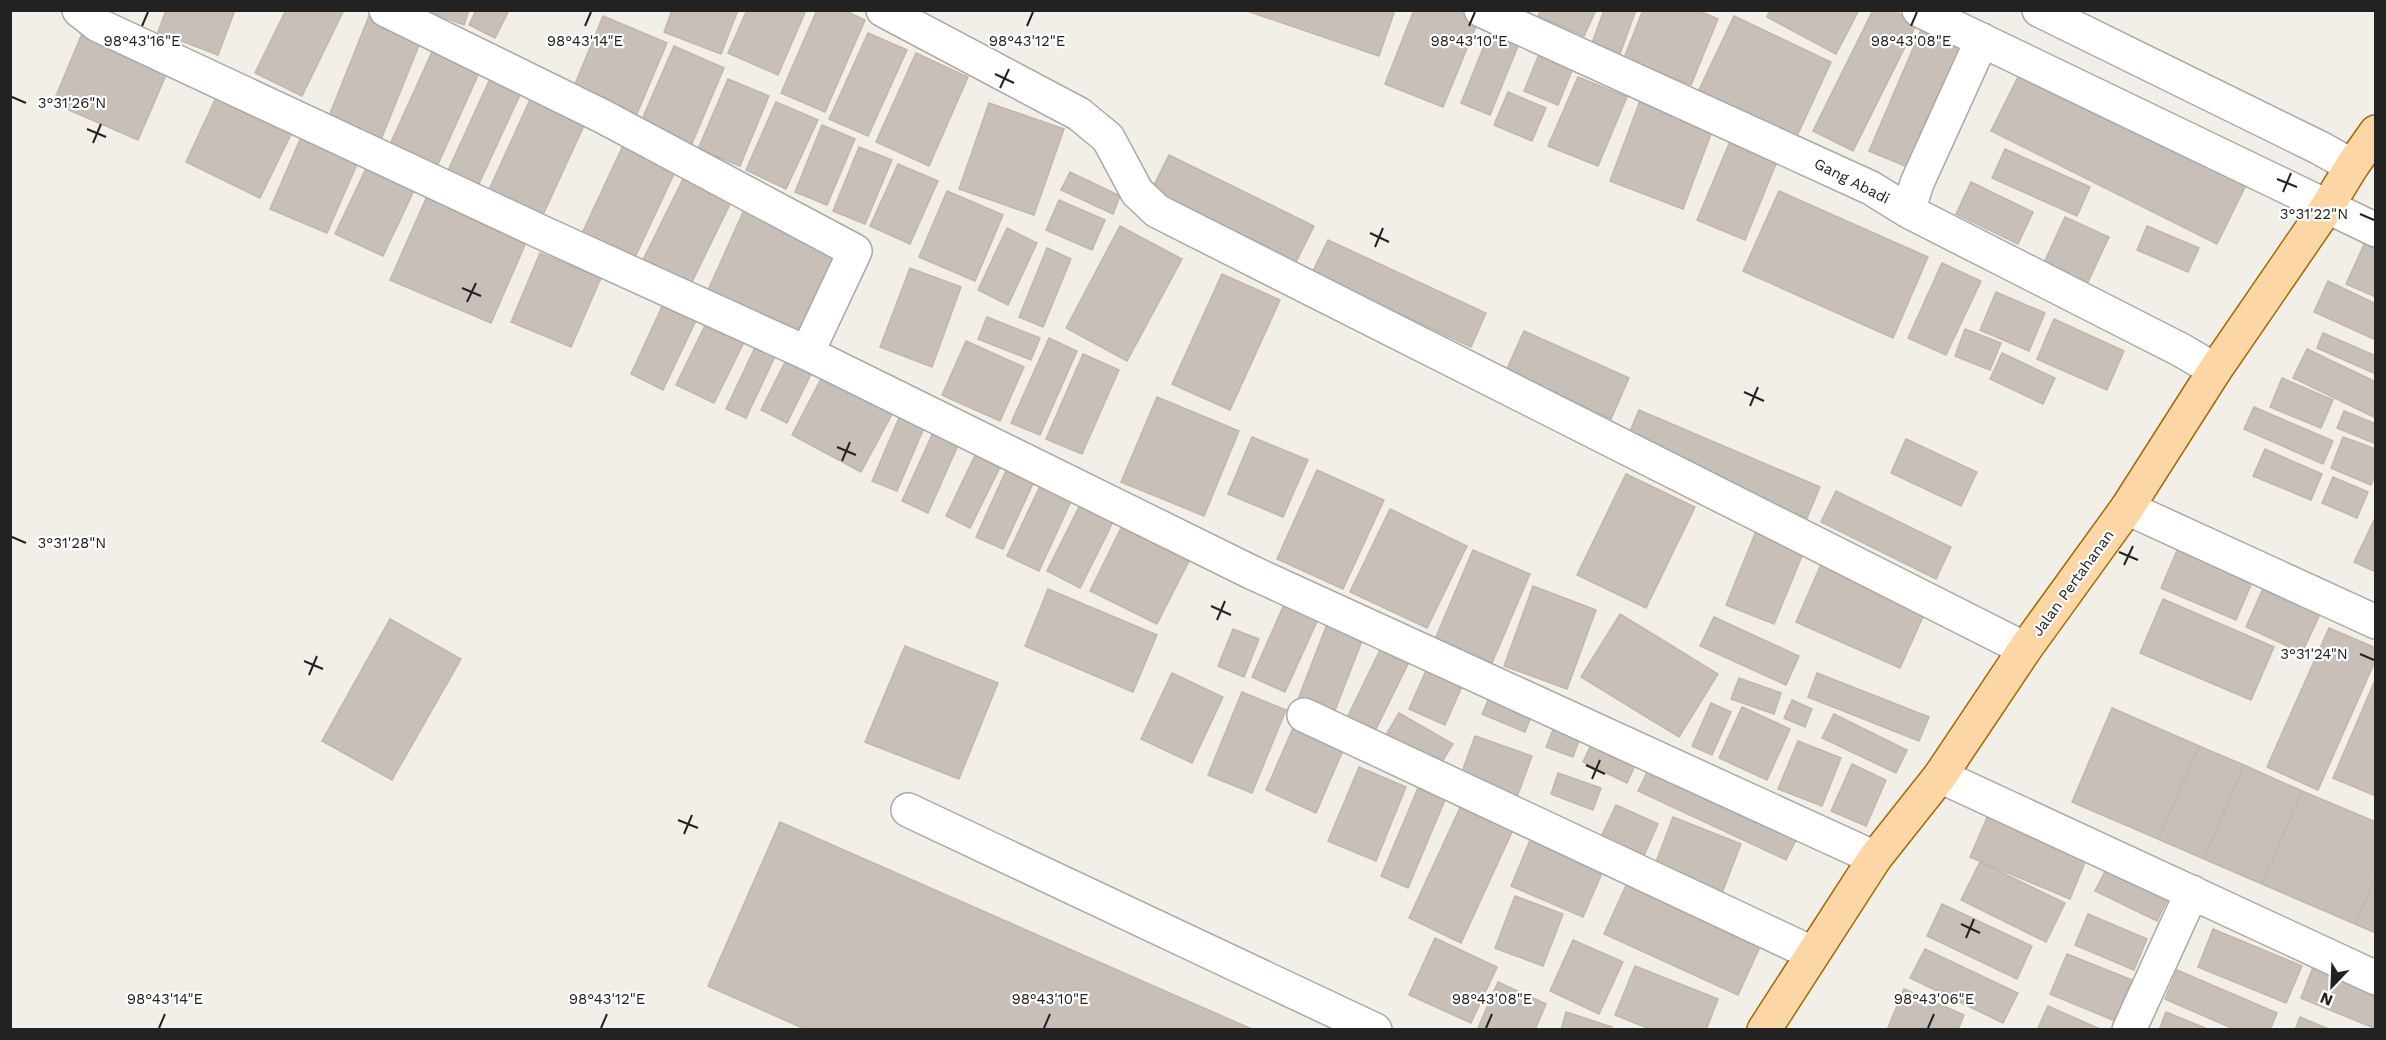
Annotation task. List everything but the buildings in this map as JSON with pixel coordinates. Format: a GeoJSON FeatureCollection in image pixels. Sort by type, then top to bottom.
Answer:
{"type":"FeatureCollection","features":[{"type":"Feature","properties":{"kind":"main road","name":"Jalan Pertahanan"},"geometry":{"type":"LineString","coordinates":[[1764,1029],[1875,858],[1940,776],[2025,649],[2127,508],[2215,370],[2376,132]]}},
{"type":"Feature","properties":{"kind":"street"},"geometry":{"type":"LineString","coordinates":[[79,10],[98,25],[541,232],[807,353],[1253,573],[1875,858]]}},
{"type":"Feature","properties":{"kind":"street"},"geometry":{"type":"LineString","coordinates":[[386,10],[602,116],[855,251],[807,353]]}},
{"type":"Feature","properties":{"kind":"street"},"geometry":{"type":"LineString","coordinates":[[883,10],[1079,114],[1108,138],[1137,192],[1157,211],[2025,649]]}},
{"type":"Feature","properties":{"kind":"street","name":"Gang Abadi"},"geometry":{"type":"LineString","coordinates":[[1480,10],[1871,189],[1908,211],[2181,350],[2215,370]]}},
{"type":"Feature","properties":{"kind":"street"},"geometry":{"type":"LineString","coordinates":[[1919,10],[2376,230]]}},
{"type":"Feature","properties":{"kind":"street"},"geometry":{"type":"LineString","coordinates":[[2039,10],[2320,148],[2352,166]]}},
{"type":"Feature","properties":{"kind":"street"},"geometry":{"type":"LineString","coordinates":[[1908,211],[1917,183],[1982,40]]}},
{"type":"Feature","properties":{"kind":"street"},"geometry":{"type":"LineString","coordinates":[[2127,508],[2376,622]]}},
{"type":"Feature","properties":{"kind":"street"},"geometry":{"type":"LineString","coordinates":[[1304,715],[1812,953]]}},
{"type":"Feature","properties":{"kind":"street"},"geometry":{"type":"LineString","coordinates":[[1940,776],[2376,978]]}},
{"type":"Feature","properties":{"kind":"street"},"geometry":{"type":"LineString","coordinates":[[908,810],[1375,1029]]}},
{"type":"Feature","properties":{"kind":"street"},"geometry":{"type":"LineString","coordinates":[[2129,1029],[2192,892]]}}]}
